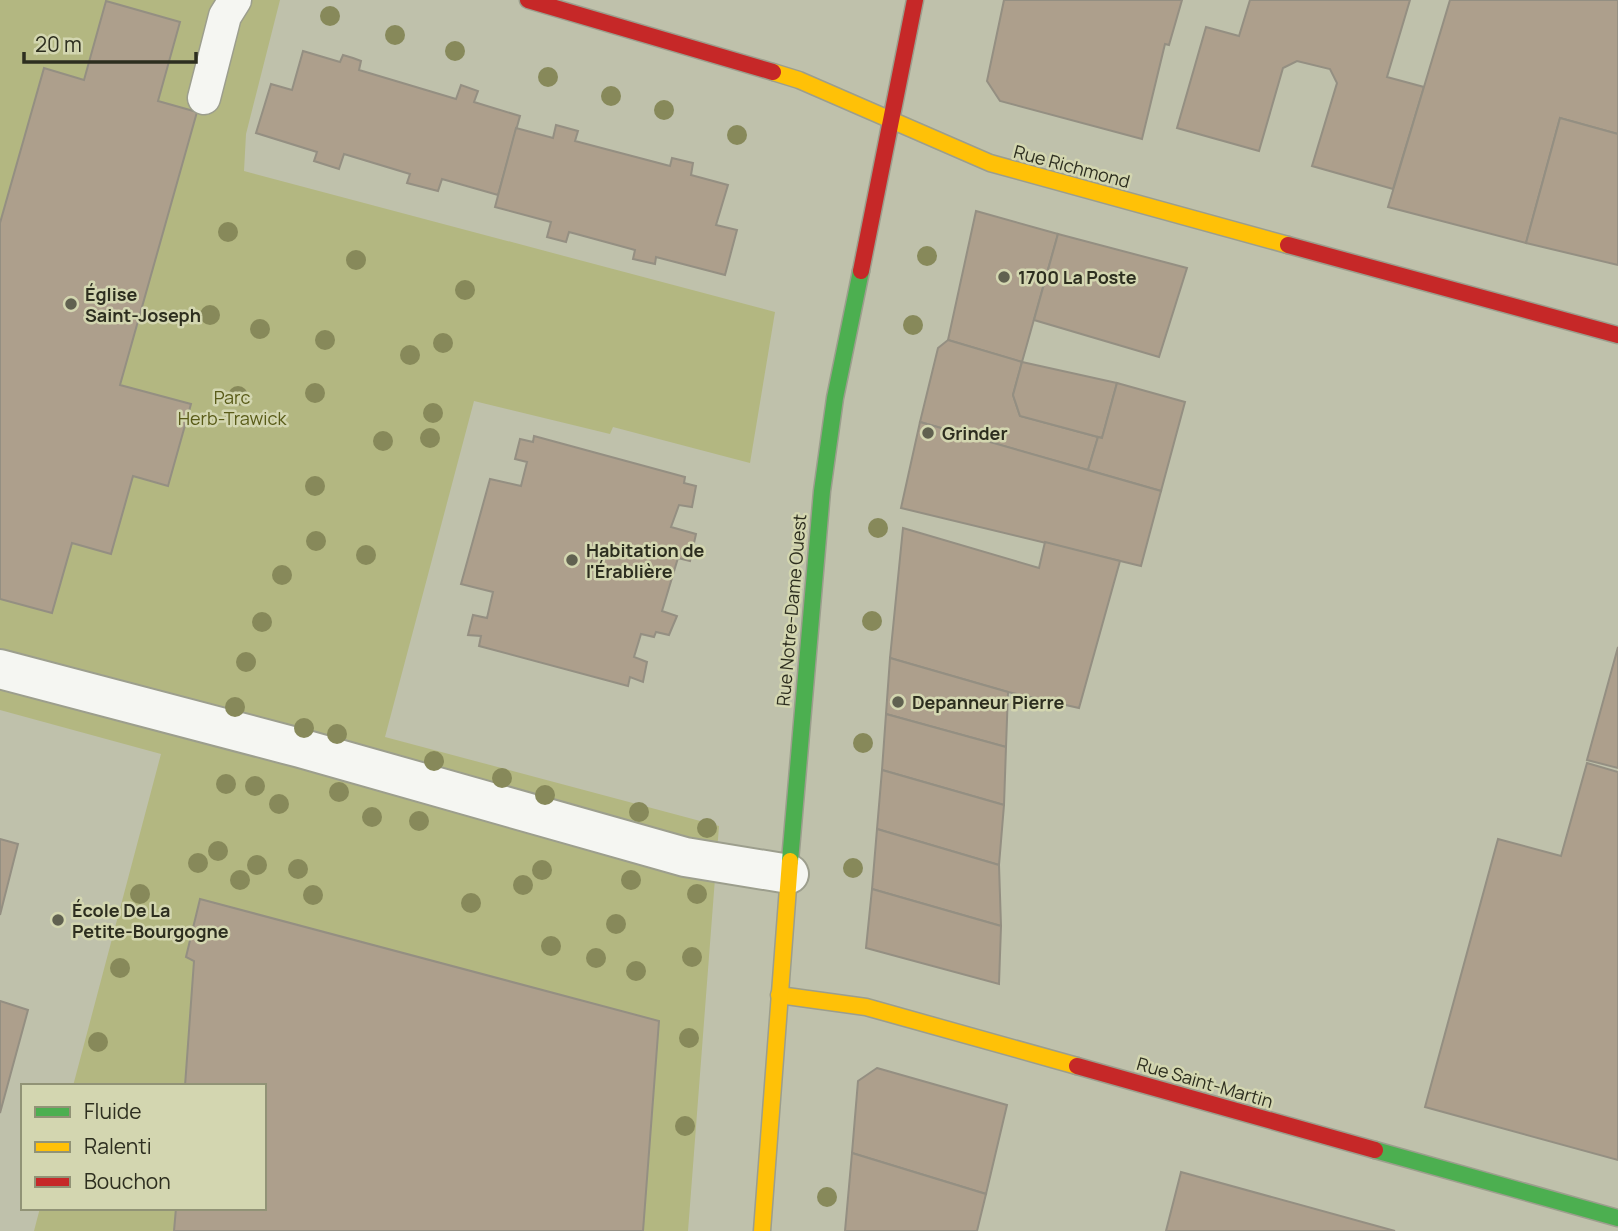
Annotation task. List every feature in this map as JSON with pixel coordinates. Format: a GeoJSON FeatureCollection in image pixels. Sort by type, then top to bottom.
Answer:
{"type":"FeatureCollection","features":[{"type":"Feature","properties":{"kind":"street","name":"Rue Richmond"},"geometry":{"type":"LineString","coordinates":[[528,0],[799,80],[990,163],[1618,335]]}},
{"type":"Feature","properties":{"kind":"street","name":"Rue Notre-Dame Ouest"},"geometry":{"type":"LineString","coordinates":[[762,1231],[813,578],[828,446],[915,0]]}},
{"type":"Feature","properties":{"kind":"street"},"geometry":{"type":"LineString","coordinates":[[0,669],[314,752],[685,857],[789,874]]}},
{"type":"Feature","properties":{"kind":"street","name":"Rue Saint-Martin"},"geometry":{"type":"LineString","coordinates":[[779,995],[866,1007],[1618,1218]]}},
{"type":"Feature","properties":{"kind":"lane"},"geometry":{"type":"LineString","coordinates":[[204,98],[225,16],[235,0]]}},
{"type":"Feature","properties":{"kind":"green space","name":"Parc Herb-Trawick"},"geometry":{"type":"Polygon","coordinates":[[[0,0],[280,0],[246,134],[244,171],[775,312],[750,463],[613,427],[610,434],[474,401],[385,737],[719,826],[688,1231],[34,1231],[39,1210],[266,1210],[266,1084],[74,1084],[161,754],[0,710],[0,0]]]}},
{"type":"Feature","properties":{"kind":"building"},"geometry":{"type":"Polygon","coordinates":[[[1004,0],[1182,0],[1169,45],[1165,44],[1142,139],[1000,101],[987,81],[1004,0]]]}},
{"type":"Feature","properties":{"kind":"building"},"geometry":{"type":"Polygon","coordinates":[[[1250,0],[1410,0],[1387,77],[1424,87],[1393,189],[1312,166],[1337,83],[1330,69],[1297,61],[1283,68],[1259,151],[1177,128],[1206,27],[1239,36],[1250,0]]]}},
{"type":"Feature","properties":{"kind":"building"},"geometry":{"type":"Polygon","coordinates":[[[1450,0],[1618,0],[1618,134],[1560,118],[1526,243],[1388,207],[1450,0]]]}},
{"type":"Feature","properties":{"kind":"building","name":"Église Saint-Joseph"},"geometry":{"type":"Polygon","coordinates":[[[106,1],[180,22],[158,101],[197,112],[120,385],[191,404],[168,486],[133,476],[111,554],[72,543],[52,613],[0,599],[0,223],[44,68],[84,80],[106,1]]]}},
{"type":"Feature","properties":{"kind":"building"},"geometry":{"type":"Polygon","coordinates":[[[303,51],[340,62],[343,55],[353,58],[361,61],[359,70],[456,99],[461,85],[478,91],[474,102],[520,116],[498,195],[442,179],[438,191],[407,183],[410,174],[344,154],[339,169],[314,161],[317,152],[256,133],[271,84],[292,90],[303,51]]]}},
{"type":"Feature","properties":{"kind":"building"},"geometry":{"type":"Polygon","coordinates":[[[1560,118],[1618,134],[1618,265],[1526,243],[1560,118]]]}},
{"type":"Feature","properties":{"kind":"building"},"geometry":{"type":"Polygon","coordinates":[[[556,125],[578,131],[575,141],[670,166],[672,158],[693,163],[691,175],[728,185],[716,225],[737,230],[725,275],[656,257],[655,264],[633,259],[635,250],[569,232],[566,242],[547,237],[551,222],[495,207],[516,128],[553,138],[556,125]]]}},
{"type":"Feature","properties":{"kind":"building","name":"1700 La Poste"},"geometry":{"type":"Polygon","coordinates":[[[976,211],[1058,234],[1022,362],[948,340],[976,211]]]}},
{"type":"Feature","properties":{"kind":"building"},"geometry":{"type":"Polygon","coordinates":[[[1058,234],[1187,268],[1159,357],[1034,320],[1058,234]]]}},
{"type":"Feature","properties":{"kind":"building"},"geometry":{"type":"Polygon","coordinates":[[[948,340],[1022,362],[1013,395],[1020,416],[1098,437],[1088,470],[920,422],[938,348],[948,340]]]}},
{"type":"Feature","properties":{"kind":"building"},"geometry":{"type":"Polygon","coordinates":[[[1022,362],[1117,383],[1102,438],[1020,416],[1013,395],[1022,362]]]}},
{"type":"Feature","properties":{"kind":"building"},"geometry":{"type":"Polygon","coordinates":[[[1117,383],[1185,402],[1161,491],[1088,470],[1098,437],[1102,438],[1117,383]]]}},
{"type":"Feature","properties":{"kind":"building"},"geometry":{"type":"Polygon","coordinates":[[[920,422],[1161,491],[1141,566],[901,508],[920,422]]]}},
{"type":"Feature","properties":{"kind":"building","name":"Habitation de l'Érablière"},"geometry":{"type":"Polygon","coordinates":[[[534,436],[685,477],[684,483],[696,486],[692,507],[679,505],[671,527],[696,534],[690,561],[678,558],[662,611],[677,616],[669,635],[656,632],[654,637],[641,634],[634,657],[647,662],[643,682],[630,677],[628,686],[479,646],[481,636],[468,635],[473,615],[487,618],[493,592],[461,584],[490,479],[521,486],[527,462],[515,459],[520,439],[533,442],[534,436]]]}},
{"type":"Feature","properties":{"kind":"building"},"geometry":{"type":"Polygon","coordinates":[[[903,528],[1039,568],[1045,542],[1120,561],[1079,708],[1008,692],[890,658],[903,528]]]}},
{"type":"Feature","properties":{"kind":"building"},"geometry":{"type":"Polygon","coordinates":[[[1618,647],[1618,768],[1587,760],[1618,647]]]}},
{"type":"Feature","properties":{"kind":"building"},"geometry":{"type":"Polygon","coordinates":[[[890,658],[1008,692],[1006,747],[886,714],[890,658]]]}},
{"type":"Feature","properties":{"kind":"building"},"geometry":{"type":"Polygon","coordinates":[[[886,714],[1006,747],[1004,805],[882,770],[886,714]]]}},
{"type":"Feature","properties":{"kind":"building"},"geometry":{"type":"Polygon","coordinates":[[[1587,763],[1618,772],[1618,1160],[1425,1107],[1498,839],[1561,856],[1587,763]]]}},
{"type":"Feature","properties":{"kind":"building"},"geometry":{"type":"Polygon","coordinates":[[[882,770],[1004,805],[999,865],[877,829],[882,770]]]}},
{"type":"Feature","properties":{"kind":"building"},"geometry":{"type":"Polygon","coordinates":[[[877,829],[999,865],[1001,926],[872,889],[877,829]]]}},
{"type":"Feature","properties":{"kind":"building"},"geometry":{"type":"Polygon","coordinates":[[[0,839],[18,844],[0,915],[0,839]]]}},
{"type":"Feature","properties":{"kind":"building"},"geometry":{"type":"Polygon","coordinates":[[[872,889],[1001,926],[999,984],[866,948],[872,889]]]}},
{"type":"Feature","properties":{"kind":"building"},"geometry":{"type":"Polygon","coordinates":[[[200,899],[659,1021],[643,1231],[174,1231],[176,1210],[266,1210],[266,1084],[185,1084],[194,961],[186,957],[200,899]]]}},
{"type":"Feature","properties":{"kind":"building"},"geometry":{"type":"Polygon","coordinates":[[[0,1001],[28,1010],[0,1113],[0,1001]]]}},
{"type":"Feature","properties":{"kind":"building"},"geometry":{"type":"Polygon","coordinates":[[[877,1068],[1007,1105],[986,1194],[852,1153],[858,1081],[877,1068]]]}},
{"type":"Feature","properties":{"kind":"building"},"geometry":{"type":"Polygon","coordinates":[[[852,1153],[986,1194],[977,1231],[845,1231],[852,1153]]]}},
{"type":"Feature","properties":{"kind":"building"},"geometry":{"type":"Polygon","coordinates":[[[1181,1172],[1395,1231],[1166,1231],[1181,1172]]]}},
{"type":"Feature","properties":{"kind":"traffic: fast"},"geometry":{"type":"LineString","coordinates":[[790,861],[822,491],[835,398],[861,271]]}},
{"type":"Feature","properties":{"kind":"traffic: fast"},"geometry":{"type":"LineString","coordinates":[[1375,1150],[1618,1218]]}},
{"type":"Feature","properties":{"kind":"traffic: slow"},"geometry":{"type":"LineString","coordinates":[[773,72],[799,80],[990,163],[1288,245]]}},
{"type":"Feature","properties":{"kind":"traffic: slow"},"geometry":{"type":"LineString","coordinates":[[762,1231],[790,861]]}},
{"type":"Feature","properties":{"kind":"traffic: slow"},"geometry":{"type":"LineString","coordinates":[[779,995],[866,1007],[1077,1066]]}},
{"type":"Feature","properties":{"kind":"traffic: jam"},"geometry":{"type":"LineString","coordinates":[[528,0],[773,72]]}},
{"type":"Feature","properties":{"kind":"traffic: jam"},"geometry":{"type":"LineString","coordinates":[[861,271],[915,0]]}},
{"type":"Feature","properties":{"kind":"traffic: jam"},"geometry":{"type":"LineString","coordinates":[[1288,245],[1618,335]]}},
{"type":"Feature","properties":{"kind":"traffic: jam"},"geometry":{"type":"LineString","coordinates":[[1077,1066],[1375,1150]]}},
{"type":"Feature","properties":{"kind":"place","name":"1700 La Poste"},"geometry":{"type":"Point","coordinates":[1004,277]}},
{"type":"Feature","properties":{"kind":"place","name":"Église Saint-Joseph"},"geometry":{"type":"Point","coordinates":[71,304]}},
{"type":"Feature","properties":{"kind":"place","name":"Grinder"},"geometry":{"type":"Point","coordinates":[928,433]}},
{"type":"Feature","properties":{"kind":"place","name":"Habitation de l'Érablière"},"geometry":{"type":"Point","coordinates":[572,560]}},
{"type":"Feature","properties":{"kind":"place","name":"Depanneur Pierre"},"geometry":{"type":"Point","coordinates":[898,702]}},
{"type":"Feature","properties":{"kind":"place","name":"École De La Petite-Bourgogne"},"geometry":{"type":"Point","coordinates":[58,920]}}]}
